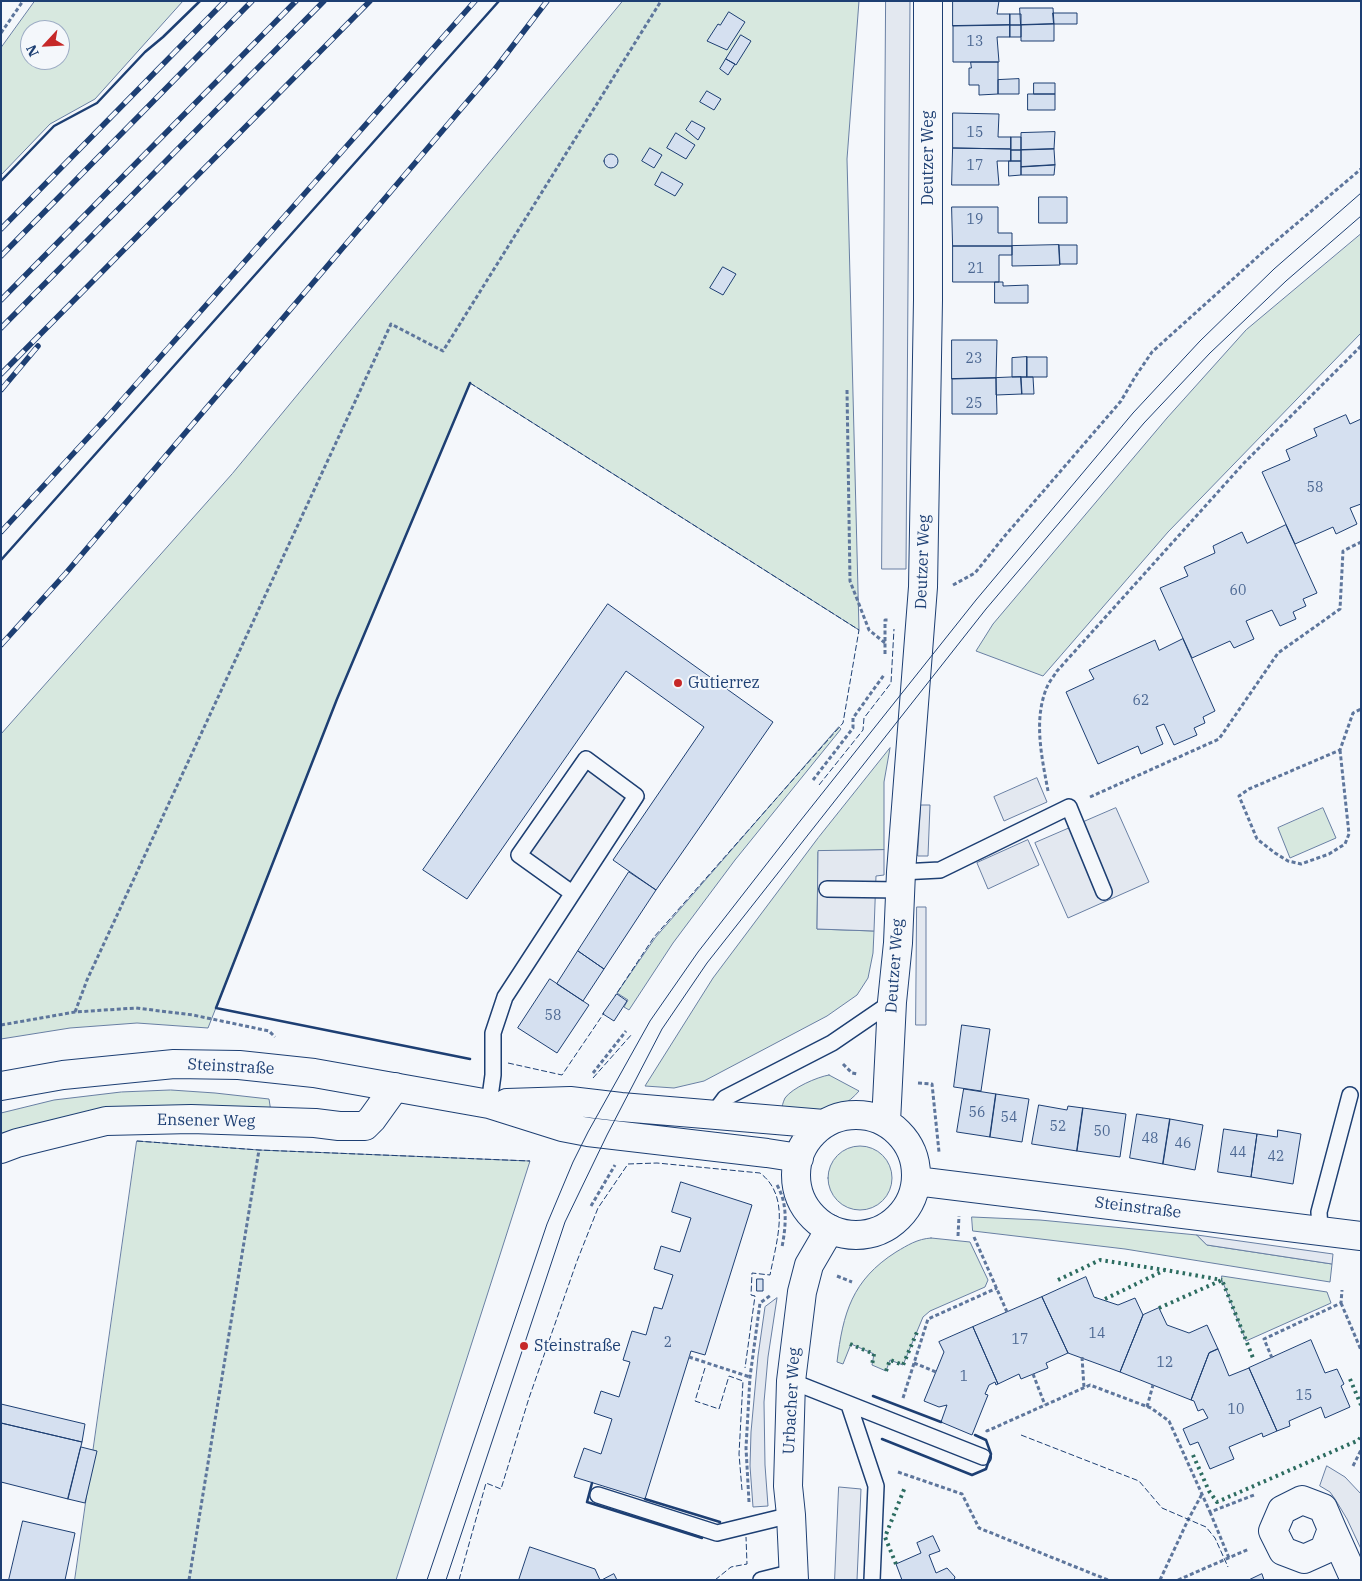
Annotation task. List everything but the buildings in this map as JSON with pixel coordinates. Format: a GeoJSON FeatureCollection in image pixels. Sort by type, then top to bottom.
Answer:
{"type":"FeatureCollection","features":[{"type":"Feature","properties":{"kind":"main road","name":"Deutzer Weg"},"geometry":{"type":"LineString","coordinates":[[886,1122],[892,1002],[898,943],[900,881],[921,619],[928,300],[928,1]]}},
{"type":"Feature","properties":{"kind":"main road","name":"Steinstraße"},"geometry":{"type":"LineString","coordinates":[[1,1086],[63,1074],[174,1064],[239,1065],[314,1073],[490,1104],[562,1127],[588,1132],[799,1158]]}},
{"type":"Feature","properties":{"kind":"main road","name":"Ensener Weg"},"geometry":{"type":"LineString","coordinates":[[1,1149],[17,1143],[106,1122],[191,1120],[365,1126],[395,1087]]}},
{"type":"Feature","properties":{"kind":"main road","name":"Steinstraße"},"geometry":{"type":"LineString","coordinates":[[490,1104],[570,1101],[824,1124]]}},
{"type":"Feature","properties":{"kind":"main road"},"geometry":{"type":"LineString","coordinates":[[851,1115],[864,1116],[886,1122],[906,1141],[915,1160],[916,1181],[912,1200],[901,1216],[886,1228],[868,1234],[848,1235],[830,1229],[813,1217],[801,1200],[796,1179],[799,1158],[805,1145],[813,1133],[824,1124],[837,1118],[851,1115]]}},
{"type":"Feature","properties":{"kind":"main road","name":"Steinstraße"},"geometry":{"type":"LineString","coordinates":[[916,1181],[1361,1236]]}},
{"type":"Feature","properties":{"kind":"main road","name":"Urbacher Weg"},"geometry":{"type":"LineString","coordinates":[[794,1576],[788,1486],[791,1381],[802,1292],[809,1265],[830,1229]]}},
{"type":"Feature","properties":{"kind":"main road"},"geometry":{"type":"LineString","coordinates":[[1332,1529],[1355,1580]]}},
{"type":"Feature","properties":{"kind":"lane"},"geometry":{"type":"LineString","coordinates":[[490,1104],[494,1033],[505,997],[636,796],[586,759],[519,855],[572,894]]}},
{"type":"Feature","properties":{"kind":"lane"},"geometry":{"type":"LineString","coordinates":[[827,889],[900,881],[940,870],[1069,807],[1104,892]]}},
{"type":"Feature","properties":{"kind":"lane"},"geometry":{"type":"LineString","coordinates":[[713,1114],[725,1098],[832,1043],[892,1002]]}},
{"type":"Feature","properties":{"kind":"lane"},"geometry":{"type":"LineString","coordinates":[[1320,1231],[1319,1212],[1350,1095]]}},
{"type":"Feature","properties":{"kind":"lane"},"geometry":{"type":"LineString","coordinates":[[791,1381],[983,1457]]}},
{"type":"Feature","properties":{"kind":"lane"},"geometry":{"type":"LineString","coordinates":[[849,1405],[876,1486],[872,1580]]}},
{"type":"Feature","properties":{"kind":"lane"},"geometry":{"type":"LineString","coordinates":[[598,1495],[717,1533],[791,1515]]}},
{"type":"Feature","properties":{"kind":"lane"},"geometry":{"type":"LineString","coordinates":[[761,1580],[794,1576]]}},
{"type":"Feature","properties":{"kind":"path"},"geometry":{"type":"LineString","coordinates":[[1,33],[23,1]]}},
{"type":"Feature","properties":{"kind":"path"},"geometry":{"type":"LineString","coordinates":[[75,1012],[87,980],[391,324],[443,351],[662,1]]}},
{"type":"Feature","properties":{"kind":"path"},"geometry":{"type":"LineString","coordinates":[[922,587],[951,586],[975,573],[1121,402],[1152,352],[1263,252],[1361,169]]}},
{"type":"Feature","properties":{"kind":"path"},"geometry":{"type":"LineString","coordinates":[[1052,815],[1040,750],[1040,713],[1047,687],[1057,671],[1244,462],[1361,346]]}},
{"type":"Feature","properties":{"kind":"path"},"geometry":{"type":"LineString","coordinates":[[847,390],[850,581],[869,630],[885,643]]}},
{"type":"Feature","properties":{"kind":"path"},"geometry":{"type":"LineString","coordinates":[[1069,807],[1219,739],[1278,653],[1340,609],[1343,551],[1361,542]]}},
{"type":"Feature","properties":{"kind":"path"},"geometry":{"type":"LineString","coordinates":[[884,660],[886,620],[921,619]]}},
{"type":"Feature","properties":{"kind":"path"},"geometry":{"type":"LineString","coordinates":[[813,780],[853,728],[853,718],[884,677],[884,669]]}},
{"type":"Feature","properties":{"kind":"path"},"geometry":{"type":"LineString","coordinates":[[1340,750],[1249,789],[1239,796],[1257,839],[1288,861],[1301,864],[1329,854],[1345,844],[1349,834],[1340,750],[1353,713],[1361,709]]}},
{"type":"Feature","properties":{"kind":"path"},"geometry":{"type":"LineString","coordinates":[[1,1025],[75,1012],[136,1008],[193,1015],[269,1031],[276,1037]]}},
{"type":"Feature","properties":{"kind":"path"},"geometry":{"type":"LineString","coordinates":[[190,1580],[259,1150],[259,1122]]}},
{"type":"Feature","properties":{"kind":"path"},"geometry":{"type":"LineString","coordinates":[[767,1153],[762,1169],[772,1175],[781,1192],[785,1210],[780,1259],[809,1265],[852,1282]]}},
{"type":"Feature","properties":{"kind":"path"},"geometry":{"type":"LineString","coordinates":[[591,1206],[617,1162]]}},
{"type":"Feature","properties":{"kind":"path"},"geometry":{"type":"LineString","coordinates":[[974,1237],[1007,1312]]}},
{"type":"Feature","properties":{"kind":"path"},"geometry":{"type":"LineString","coordinates":[[903,1398],[928,1319],[997,1288]]}},
{"type":"Feature","properties":{"kind":"path"},"geometry":{"type":"LineString","coordinates":[[1342,1290],[1341,1303],[1361,1350]]}},
{"type":"Feature","properties":{"kind":"path"},"geometry":{"type":"LineString","coordinates":[[751,1525],[746,1448],[750,1377],[760,1303],[774,1293]]}},
{"type":"Feature","properties":{"kind":"path"},"geometry":{"type":"LineString","coordinates":[[1272,1358],[1264,1339],[1341,1303]]}},
{"type":"Feature","properties":{"kind":"path"},"geometry":{"type":"LineString","coordinates":[[689,1357],[750,1377]]}},
{"type":"Feature","properties":{"kind":"path"},"geometry":{"type":"LineString","coordinates":[[1082,1357],[1084,1388]]}},
{"type":"Feature","properties":{"kind":"path"},"geometry":{"type":"LineString","coordinates":[[914,1363],[936,1372]]}},
{"type":"Feature","properties":{"kind":"path"},"geometry":{"type":"LineString","coordinates":[[1033,1374],[1045,1405]]}},
{"type":"Feature","properties":{"kind":"path"},"geometry":{"type":"LineString","coordinates":[[982,1428],[987,1431],[1090,1385],[1147,1407],[1169,1421],[1229,1558]]}},
{"type":"Feature","properties":{"kind":"path"},"geometry":{"type":"LineString","coordinates":[[1147,1407],[1153,1385]]}},
{"type":"Feature","properties":{"kind":"path"},"geometry":{"type":"LineString","coordinates":[[1353,1466],[1361,1450]]}},
{"type":"Feature","properties":{"kind":"path"},"geometry":{"type":"LineString","coordinates":[[868,1462],[962,1494],[979,1528],[1108,1580]]}},
{"type":"Feature","properties":{"kind":"path"},"geometry":{"type":"LineString","coordinates":[[1210,1512],[1259,1493]]}},
{"type":"Feature","properties":{"kind":"path"},"geometry":{"type":"LineString","coordinates":[[1160,1580],[1202,1494]]}},
{"type":"Feature","properties":{"kind":"path"},"geometry":{"type":"LineString","coordinates":[[1178,1580],[1254,1547]]}},
{"type":"Feature","properties":{"kind":"shaded area"},"geometry":{"type":"Polygon","coordinates":[[[35,1],[183,1],[95,99],[50,124],[1,175],[1,48],[20,22],[20,70],[70,70],[70,20],[21,20],[35,1]]]}},
{"type":"Feature","properties":{"kind":"shaded area"},"geometry":{"type":"Polygon","coordinates":[[[623,1],[859,1],[847,159],[859,630],[470,383],[337,699],[208,1028],[137,1023],[70,1028],[1,1039],[1,734],[232,474],[623,1]]]}},
{"type":"Feature","properties":{"kind":"shaded area"},"geometry":{"type":"Polygon","coordinates":[[[886,1],[910,1],[906,569],[882,569],[886,1]]]}},
{"type":"Feature","properties":{"kind":"shaded area"},"geometry":{"type":"Polygon","coordinates":[[[1361,234],[1361,333],[1168,532],[1043,676],[976,651],[993,624],[1167,418],[1246,330],[1361,234]]]}},
{"type":"Feature","properties":{"kind":"shaded area"},"geometry":{"type":"Polygon","coordinates":[[[839,727],[841,729],[735,860],[673,943],[629,1010],[624,1007],[628,1000],[617,993],[655,938],[839,727]]]}},
{"type":"Feature","properties":{"kind":"shaded area"},"geometry":{"type":"Polygon","coordinates":[[[890,748],[884,782],[884,850],[818,852],[817,929],[874,931],[873,953],[868,978],[857,995],[827,1016],[704,1081],[674,1088],[645,1086],[713,978],[818,838],[890,748]]]}},
{"type":"Feature","properties":{"kind":"shaded area"},"geometry":{"type":"Polygon","coordinates":[[[584,755],[645,798],[576,899],[513,856],[584,755]]]}},
{"type":"Feature","properties":{"kind":"shaded area"},"geometry":{"type":"Polygon","coordinates":[[[1037,778],[1047,802],[1004,821],[994,797],[1037,778]]]}},
{"type":"Feature","properties":{"kind":"shaded area"},"geometry":{"type":"Polygon","coordinates":[[[921,805],[930,805],[928,856],[918,856],[921,805]]]}},
{"type":"Feature","properties":{"kind":"shaded area"},"geometry":{"type":"Polygon","coordinates":[[[1116,808],[1149,882],[1068,918],[1035,843],[1116,808]]]}},
{"type":"Feature","properties":{"kind":"shaded area"},"geometry":{"type":"Polygon","coordinates":[[[1323,808],[1336,838],[1290,858],[1278,828],[1323,808]]]}},
{"type":"Feature","properties":{"kind":"shaded area"},"geometry":{"type":"Polygon","coordinates":[[[1028,840],[1039,865],[988,889],[977,863],[1028,840]]]}},
{"type":"Feature","properties":{"kind":"shaded area"},"geometry":{"type":"Polygon","coordinates":[[[884,850],[884,875],[876,876],[874,931],[817,929],[818,851],[884,850]]]}},
{"type":"Feature","properties":{"kind":"shaded area"},"geometry":{"type":"Polygon","coordinates":[[[917,907],[926,907],[926,1025],[916,1025],[917,907]]]}},
{"type":"Feature","properties":{"kind":"shaded area"},"geometry":{"type":"Polygon","coordinates":[[[829,1075],[859,1091],[851,1099],[833,1109],[813,1112],[781,1110],[785,1098],[793,1090],[829,1075]]]}},
{"type":"Feature","properties":{"kind":"shaded area"},"geometry":{"type":"Polygon","coordinates":[[[171,1090],[269,1099],[271,1112],[1,1143],[1,1113],[54,1100],[121,1092],[171,1090]]]}},
{"type":"Feature","properties":{"kind":"shaded area"},"geometry":{"type":"Polygon","coordinates":[[[137,1141],[259,1150],[530,1161],[396,1580],[75,1580],[137,1141]]]}},
{"type":"Feature","properties":{"kind":"shaded area"},"geometry":{"type":"Polygon","coordinates":[[[854,1146],[866,1146],[883,1155],[890,1166],[892,1178],[890,1190],[883,1201],[866,1210],[854,1210],[842,1205],[833,1196],[828,1184],[828,1172],[833,1160],[842,1151],[854,1146]]]}},
{"type":"Feature","properties":{"kind":"shaded area"},"geometry":{"type":"Polygon","coordinates":[[[972,1217],[1040,1220],[1197,1235],[1207,1245],[1332,1264],[1330,1282],[1125,1249],[973,1231],[972,1217]]]}},
{"type":"Feature","properties":{"kind":"shaded area"},"geometry":{"type":"Polygon","coordinates":[[[1197,1235],[1333,1254],[1332,1264],[1207,1245],[1197,1235]]]}},
{"type":"Feature","properties":{"kind":"shaded area"},"geometry":{"type":"Polygon","coordinates":[[[931,1238],[970,1242],[988,1280],[985,1287],[930,1311],[923,1317],[903,1365],[890,1360],[886,1371],[872,1365],[874,1354],[851,1344],[843,1364],[837,1362],[839,1344],[852,1299],[869,1274],[896,1252],[917,1241],[931,1238]]]}},
{"type":"Feature","properties":{"kind":"shaded area"},"geometry":{"type":"Polygon","coordinates":[[[1222,1276],[1327,1292],[1331,1303],[1246,1341],[1222,1276]]]}},
{"type":"Feature","properties":{"kind":"shaded area"},"geometry":{"type":"Polygon","coordinates":[[[777,1298],[768,1357],[764,1402],[768,1506],[753,1507],[750,1466],[751,1432],[758,1356],[765,1307],[777,1298]]]}},
{"type":"Feature","properties":{"kind":"shaded area"},"geometry":{"type":"Polygon","coordinates":[[[1327,1466],[1345,1477],[1361,1494],[1361,1549],[1335,1499],[1330,1492],[1320,1486],[1327,1466]]]}},
{"type":"Feature","properties":{"kind":"shaded area"},"geometry":{"type":"Polygon","coordinates":[[[839,1487],[861,1489],[857,1580],[835,1580],[839,1487]]]}},
{"type":"Feature","properties":{"kind":"tram line"},"geometry":{"type":"LineString","coordinates":[[427,1580],[547,1224],[588,1132],[650,1021],[698,952],[797,825],[976,600],[1133,413],[1200,341],[1274,269],[1361,193]]}},
{"type":"Feature","properties":{"kind":"tram line"},"geometry":{"type":"LineString","coordinates":[[446,1580],[565,1222],[607,1135],[662,1029],[707,963],[986,609],[1144,423],[1210,353],[1286,281],[1361,216]]}},
{"type":"Feature","properties":{"kind":"railway"},"geometry":{"type":"LineString","coordinates":[[1,229],[225,1]]}},
{"type":"Feature","properties":{"kind":"railway"},"geometry":{"type":"LineString","coordinates":[[1,256],[252,1]]}},
{"type":"Feature","properties":{"kind":"railway"},"geometry":{"type":"LineString","coordinates":[[1,300],[296,1]]}},
{"type":"Feature","properties":{"kind":"railway"},"geometry":{"type":"LineString","coordinates":[[1,328],[324,1]]}},
{"type":"Feature","properties":{"kind":"railway"},"geometry":{"type":"LineString","coordinates":[[1,374],[370,1]]}},
{"type":"Feature","properties":{"kind":"railway"},"geometry":{"type":"LineString","coordinates":[[1,532],[108,416],[475,1]]}},
{"type":"Feature","properties":{"kind":"railway"},"geometry":{"type":"LineString","coordinates":[[1,645],[66,573],[495,69],[547,1]]}},
{"type":"Feature","properties":{"kind":"railway"},"geometry":{"type":"LineString","coordinates":[[1,390],[38,346]]}},
{"type":"Feature","properties":{"kind":"hedge"},"geometry":{"type":"LineString","coordinates":[[1058,1280],[1100,1260],[1165,1270]]}},
{"type":"Feature","properties":{"kind":"hedge"},"geometry":{"type":"LineString","coordinates":[[1105,1299],[1165,1270],[1222,1280]]}},
{"type":"Feature","properties":{"kind":"hedge"},"geometry":{"type":"LineString","coordinates":[[1159,1308],[1222,1280],[1253,1358]]}},
{"type":"Feature","properties":{"kind":"hedge"},"geometry":{"type":"LineString","coordinates":[[886,1371],[890,1360],[903,1365],[917,1332]]}},
{"type":"Feature","properties":{"kind":"hedge"},"geometry":{"type":"LineString","coordinates":[[850,1344],[874,1354],[872,1365]]}},
{"type":"Feature","properties":{"kind":"hedge"},"geometry":{"type":"LineString","coordinates":[[1350,1379],[1361,1405]]}},
{"type":"Feature","properties":{"kind":"hedge"},"geometry":{"type":"LineString","coordinates":[[1193,1455],[1209,1491],[1217,1502],[1359,1440],[1361,1436]]}},
{"type":"Feature","properties":{"kind":"hedge"},"geometry":{"type":"LineString","coordinates":[[896,1564],[885,1537],[905,1487]]}},
{"type":"Feature","properties":{"kind":"fence"},"geometry":{"type":"LineString","coordinates":[[470,383],[859,630],[843,723],[654,937],[615,996]]}},
{"type":"Feature","properties":{"kind":"fence"},"geometry":{"type":"LineString","coordinates":[[819,785],[863,730],[864,718],[891,683],[894,629]]}},
{"type":"Feature","properties":{"kind":"fence"},"geometry":{"type":"LineString","coordinates":[[508,1063],[562,1075],[604,1013]]}},
{"type":"Feature","properties":{"kind":"fence"},"geometry":{"type":"LineString","coordinates":[[593,1078],[632,1034]]}},
{"type":"Feature","properties":{"kind":"fence"},"geometry":{"type":"LineString","coordinates":[[137,1141],[259,1150],[530,1161]]}},
{"type":"Feature","properties":{"kind":"fence"},"geometry":{"type":"LineString","coordinates":[[459,1580],[486,1483],[501,1489],[529,1398],[577,1261],[598,1208],[628,1164],[657,1163],[760,1173],[770,1183],[779,1207],[778,1235],[770,1275],[752,1273],[751,1295],[755,1296],[745,1368]]}},
{"type":"Feature","properties":{"kind":"fence"},"geometry":{"type":"LineString","coordinates":[[705,1368],[695,1401],[719,1409],[729,1376],[743,1381],[739,1454],[742,1490]]}},
{"type":"Feature","properties":{"kind":"fence"},"geometry":{"type":"LineString","coordinates":[[1021,1435],[1139,1481],[1162,1508],[1206,1527],[1215,1538],[1228,1567]]}},
{"type":"Feature","properties":{"kind":"fence"},"geometry":{"type":"LineString","coordinates":[[715,1580],[731,1567],[747,1564],[746,1537]]}},
{"type":"Feature","properties":{"kind":"wall"},"geometry":{"type":"LineString","coordinates":[[1,181],[54,126],[97,103],[145,52],[200,1]]}},
{"type":"Feature","properties":{"kind":"wall"},"geometry":{"type":"LineString","coordinates":[[1,560],[499,1]]}},
{"type":"Feature","properties":{"kind":"wall"},"geometry":{"type":"LineString","coordinates":[[470,383],[337,699],[216,1008],[470,1059]]}},
{"type":"Feature","properties":{"kind":"wall"},"geometry":{"type":"LineString","coordinates":[[873,1396],[941,1422]]}},
{"type":"Feature","properties":{"kind":"wall"},"geometry":{"type":"LineString","coordinates":[[882,1439],[972,1475],[986,1469],[991,1454],[986,1440],[975,1435]]}},
{"type":"Feature","properties":{"kind":"wall"},"geometry":{"type":"LineString","coordinates":[[592,1483],[587,1502],[702,1538]]}},
{"type":"Feature","properties":{"kind":"wall"},"geometry":{"type":"LineString","coordinates":[[645,1499],[720,1522]]}},
{"type":"Feature","properties":{"kind":"place","name":"Gutierrez"},"geometry":{"type":"Point","coordinates":[678,683]}},
{"type":"Feature","properties":{"kind":"place","name":"Steinstraße"},"geometry":{"type":"Point","coordinates":[524,1346]}}]}
